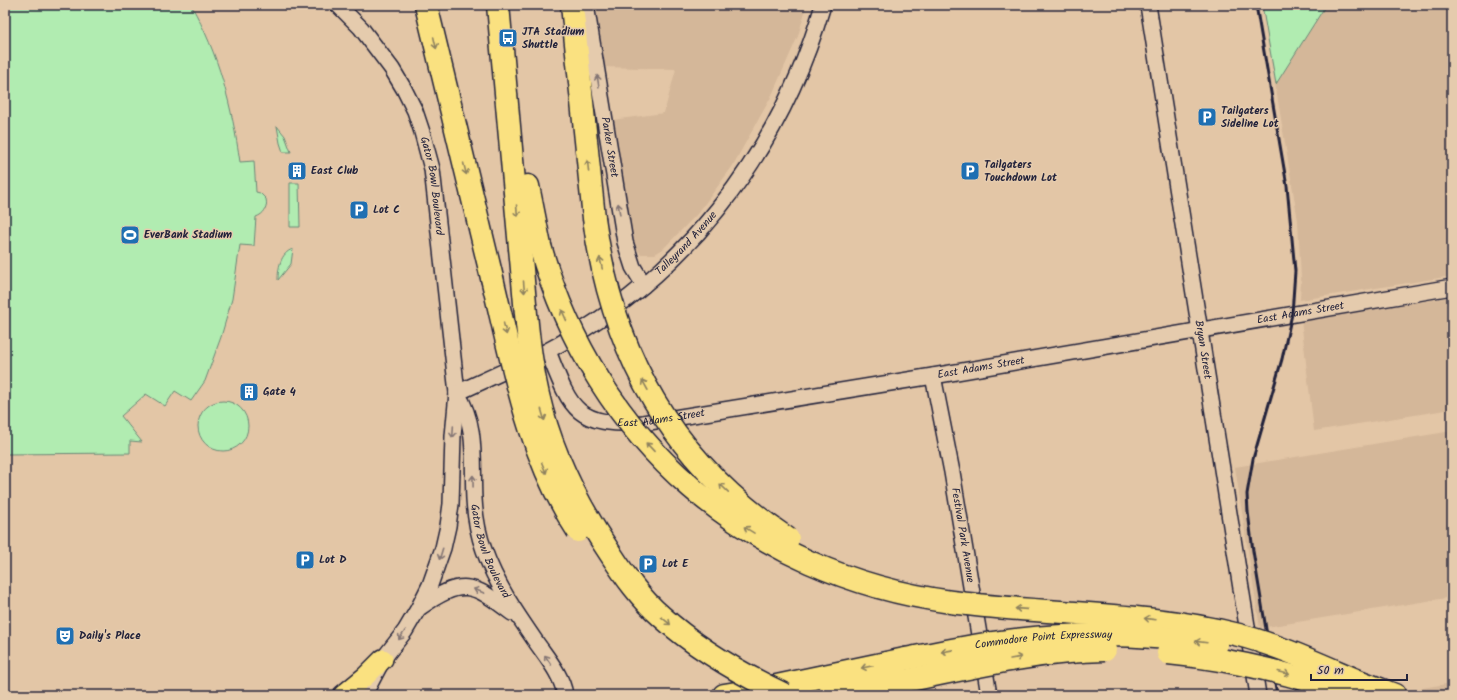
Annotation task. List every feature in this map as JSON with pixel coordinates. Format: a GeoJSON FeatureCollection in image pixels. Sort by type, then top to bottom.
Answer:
{"type":"FeatureCollection","features":[{"type":"Feature","properties":{"kind":"highway"},"geometry":{"type":"LineString","coordinates":[[426,5],[526,416],[548,477],[574,525],[597,556],[614,574],[680,632],[710,653],[743,673],[785,695]]}},
{"type":"Feature","properties":{"kind":"highway"},"geometry":{"type":"LineString","coordinates":[[498,5],[528,336],[533,372],[540,403],[554,448],[578,502],[618,566],[650,606]]}},
{"type":"Feature","properties":{"kind":"highway"},"geometry":{"type":"LineString","coordinates":[[511,5],[526,174],[537,236],[553,286],[566,319],[586,358],[609,395],[638,433],[669,467],[703,497],[735,521],[777,546],[825,570],[864,583],[915,596],[986,606],[1149,619],[1241,635],[1270,645],[1358,688],[1395,695]]}},
{"type":"Feature","properties":{"kind":"highway"},"geometry":{"type":"LineString","coordinates":[[572,5],[594,218],[599,251],[612,305],[628,351],[641,378],[673,429],[695,457],[740,503],[792,541],[823,559],[882,585],[915,596]]}},
{"type":"Feature","properties":{"kind":"highway","name":"Commodore Point Expressway"},"geometry":{"type":"LineString","coordinates":[[724,695],[907,669],[1090,650],[1122,650],[1178,654],[1245,664],[1295,676],[1358,688]]}},
{"type":"Feature","properties":{"kind":"highway","name":"Commodore Point Expressway"},"geometry":{"type":"LineString","coordinates":[[829,695],[907,669]]}},
{"type":"Feature","properties":{"kind":"main road"},"geometry":{"type":"LineString","coordinates":[[343,695],[374,669],[383,659]]}},
{"type":"Feature","properties":{"kind":"street","name":"Gator Bowl Boulevard"},"geometry":{"type":"LineString","coordinates":[[338,5],[361,28],[392,69],[404,89],[424,138],[432,169],[436,195],[457,393],[453,436],[452,497],[448,526],[438,562],[430,584],[418,609],[383,659],[364,695]]}},
{"type":"Feature","properties":{"kind":"street","name":"Parker Street"},"geometry":{"type":"LineString","coordinates":[[586,5],[625,242],[633,267],[644,285]]}},
{"type":"Feature","properties":{"kind":"street","name":"Talleyrand Avenue"},"geometry":{"type":"LineString","coordinates":[[457,393],[548,351],[592,325],[623,303],[679,254],[728,198],[747,171],[788,99],[810,46],[823,5]]}},
{"type":"Feature","properties":{"kind":"street","name":"Bryan Street"},"geometry":{"type":"LineString","coordinates":[[1148,5],[1258,695]]}},
{"type":"Feature","properties":{"kind":"street","name":"East Adams Street"},"geometry":{"type":"LineString","coordinates":[[548,351],[564,390],[570,402],[577,410],[587,416],[608,422],[629,423],[660,421],[1452,287]]}},
{"type":"Feature","properties":{"kind":"street","name":"Festival Park Avenue"},"geometry":{"type":"LineString","coordinates":[[933,376],[952,472],[989,695]]}},
{"type":"Feature","properties":{"kind":"street","name":"Gator Bowl Boulevard"},"geometry":{"type":"LineString","coordinates":[[457,393],[466,410],[470,425],[473,451],[474,499],[480,537],[487,560],[497,581],[559,677],[565,695]]}},
{"type":"Feature","properties":{"kind":"street"},"geometry":{"type":"LineString","coordinates":[[418,609],[448,591],[461,587],[475,589],[489,596],[522,621]]}},
{"type":"Feature","properties":{"kind":"shaded area"},"geometry":{"type":"Polygon","coordinates":[[[595,5],[807,5],[798,36],[771,97],[732,167],[698,213],[663,249],[655,254],[641,254],[634,246],[630,237],[612,120],[664,113],[676,69],[604,67],[595,5]]]}},
{"type":"Feature","properties":{"kind":"shaded area"},"geometry":{"type":"Polygon","coordinates":[[[1262,5],[1452,5],[1452,276],[1300,300],[1301,278],[1298,221],[1262,5]]]}},
{"type":"Feature","properties":{"kind":"shaded area"},"geometry":{"type":"Polygon","coordinates":[[[1452,297],[1452,409],[1314,431],[1301,320],[1452,297]]]}},
{"type":"Feature","properties":{"kind":"shaded area"},"geometry":{"type":"Polygon","coordinates":[[[1452,431],[1452,597],[1260,628],[1235,467],[1452,431]]]}},
{"type":"Feature","properties":{"kind":"shaded area"},"geometry":{"type":"Polygon","coordinates":[[[1452,683],[1452,695],[1381,695],[1452,683]]]}},
{"type":"Feature","properties":{"kind":"green space","name":"EverBank Stadium"},"geometry":{"type":"Polygon","coordinates":[[[5,5],[191,5],[209,42],[223,81],[233,121],[240,162],[254,161],[256,192],[260,193],[266,199],[265,210],[256,217],[254,246],[240,245],[232,299],[221,337],[205,381],[191,401],[175,391],[165,406],[146,394],[121,416],[142,442],[130,441],[130,453],[5,454],[5,5]]]}},
{"type":"Feature","properties":{"kind":"green space"},"geometry":{"type":"Polygon","coordinates":[[[1262,5],[1326,5],[1276,84],[1262,5]]]}},
{"type":"Feature","properties":{"kind":"green space"},"geometry":{"type":"Polygon","coordinates":[[[277,126],[285,136],[291,152],[283,152],[277,126]]]}},
{"type":"Feature","properties":{"kind":"green space"},"geometry":{"type":"Polygon","coordinates":[[[290,183],[299,183],[300,227],[290,227],[290,183]]]}},
{"type":"Feature","properties":{"kind":"green space"},"geometry":{"type":"Polygon","coordinates":[[[293,249],[291,264],[278,280],[279,266],[285,254],[293,249]]]}},
{"type":"Feature","properties":{"kind":"green space"},"geometry":{"type":"Polygon","coordinates":[[[218,401],[228,401],[241,408],[248,421],[248,431],[241,444],[228,451],[218,451],[209,447],[202,440],[198,431],[198,421],[202,412],[209,405],[218,401]]]}},
{"type":"Feature","properties":{"kind":"railway"},"geometry":{"type":"LineString","coordinates":[[1256,5],[1287,186],[1295,271],[1292,314],[1282,359],[1253,459],[1247,494],[1253,551],[1277,695]]}},
{"type":"Feature","properties":{"kind":"place","name":"JTA Stadium Shuttle"},"geometry":{"type":"Point","coordinates":[508,38]}},
{"type":"Feature","properties":{"kind":"place","name":"Tailgaters Sideline Lot"},"geometry":{"type":"Point","coordinates":[1207,117]}},
{"type":"Feature","properties":{"kind":"place","name":"East Club"},"geometry":{"type":"Point","coordinates":[297,171]}},
{"type":"Feature","properties":{"kind":"place","name":"Tailgaters Touchdown Lot"},"geometry":{"type":"Point","coordinates":[970,171]}},
{"type":"Feature","properties":{"kind":"place","name":"Lot C"},"geometry":{"type":"Point","coordinates":[359,210]}},
{"type":"Feature","properties":{"kind":"place","name":"EverBank Stadium"},"geometry":{"type":"Point","coordinates":[130,235]}},
{"type":"Feature","properties":{"kind":"place","name":"Gate 4"},"geometry":{"type":"Point","coordinates":[249,392]}},
{"type":"Feature","properties":{"kind":"place","name":"Lot D"},"geometry":{"type":"Point","coordinates":[305,560]}},
{"type":"Feature","properties":{"kind":"place","name":"Lot E"},"geometry":{"type":"Point","coordinates":[648,564]}},
{"type":"Feature","properties":{"kind":"place","name":"Daily's Place"},"geometry":{"type":"Point","coordinates":[65,636]}}]}
